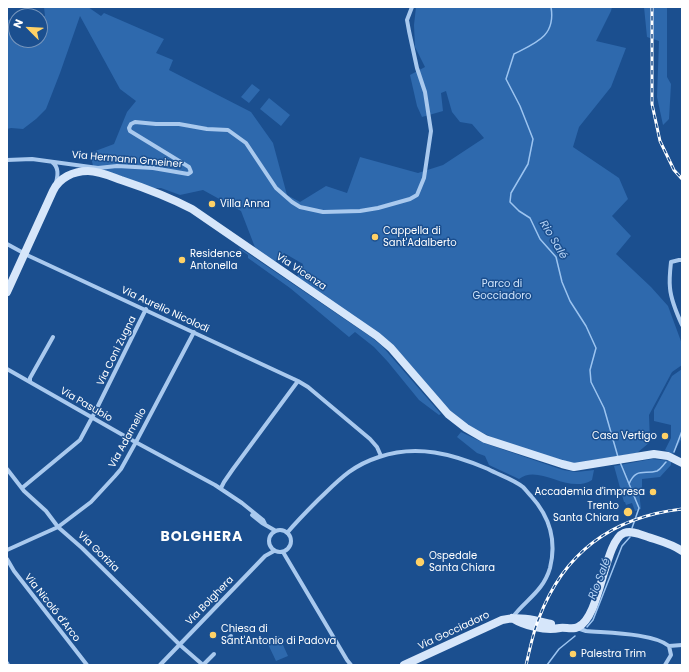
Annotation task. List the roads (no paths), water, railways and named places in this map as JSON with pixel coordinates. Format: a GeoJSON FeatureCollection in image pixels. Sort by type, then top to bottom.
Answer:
{"type":"FeatureCollection","features":[{"type":"Feature","properties":{"kind":"main road","name":"Via Vicenza"},"geometry":{"type":"LineString","coordinates":[[7,292],[61,175],[81,171],[94,172],[133,184],[180,203],[377,336],[391,348],[442,409],[466,428],[492,441],[574,467],[658,454],[668,456],[682,463]]}},
{"type":"Feature","properties":{"kind":"main road"},"geometry":{"type":"LineString","coordinates":[[512,618],[541,628],[577,628],[589,614],[614,544],[621,535],[628,532],[662,541],[682,551]]}},
{"type":"Feature","properties":{"kind":"main road","name":"Via Gocciadoro"},"geometry":{"type":"LineString","coordinates":[[404,665],[498,621],[512,618]]}},
{"type":"Feature","properties":{"kind":"street","name":"Via Hermann Gmeiner"},"geometry":{"type":"LineString","coordinates":[[7,160],[32,159],[98,168],[117,166],[153,168],[188,174],[191,172],[189,167],[130,131],[131,124],[135,122],[179,124],[207,129],[228,130],[236,135],[246,143],[276,188],[300,207],[322,211],[360,211],[378,208],[410,199],[417,195],[424,178],[431,132],[425,92],[417,68],[407,20],[412,7]]}},
{"type":"Feature","properties":{"kind":"street"},"geometry":{"type":"LineString","coordinates":[[52,162],[61,175]]}},
{"type":"Feature","properties":{"kind":"street","name":"Via Hermann Gmeiner"},"geometry":{"type":"LineString","coordinates":[[56,166],[60,162]]}},
{"type":"Feature","properties":{"kind":"street","name":"Via Aurelio Nicolodi"},"geometry":{"type":"LineString","coordinates":[[7,244],[298,381],[308,387],[370,439],[377,447],[381,456]]}},
{"type":"Feature","properties":{"kind":"street"},"geometry":{"type":"LineString","coordinates":[[682,260],[671,262],[670,288],[677,314],[682,325]]}},
{"type":"Feature","properties":{"kind":"street","name":"Via Coni Zugna"},"geometry":{"type":"LineString","coordinates":[[22,488],[80,440],[93,417],[146,309]]}},
{"type":"Feature","properties":{"kind":"street","name":"Via Adamello"},"geometry":{"type":"LineString","coordinates":[[7,550],[58,526],[91,502],[108,485],[121,468],[136,442],[194,332]]}},
{"type":"Feature","properties":{"kind":"street"},"geometry":{"type":"LineString","coordinates":[[30,382],[30,378],[53,337]]}},
{"type":"Feature","properties":{"kind":"street","name":"Via Pasubio"},"geometry":{"type":"LineString","coordinates":[[7,369],[221,488],[263,520],[265,524],[276,531]]}},
{"type":"Feature","properties":{"kind":"street"},"geometry":{"type":"LineString","coordinates":[[221,488],[298,381]]}},
{"type":"Feature","properties":{"kind":"street"},"geometry":{"type":"LineString","coordinates":[[287,533],[340,478],[355,467],[381,456],[407,451],[437,452],[451,455],[502,476],[524,488],[538,503],[547,518],[552,534],[550,568],[543,585],[538,592],[517,611],[512,618]]}},
{"type":"Feature","properties":{"kind":"street","name":"Via Gorizia"},"geometry":{"type":"LineString","coordinates":[[7,468],[22,488],[46,511],[58,526],[180,645],[203,665]]}},
{"type":"Feature","properties":{"kind":"street"},"geometry":{"type":"LineString","coordinates":[[276,531],[284,531],[287,533],[290,538],[290,545],[283,552],[274,551],[270,546],[269,539],[273,533],[276,531]]}},
{"type":"Feature","properties":{"kind":"street","name":"Via Bolghera"},"geometry":{"type":"LineString","coordinates":[[160,665],[265,556],[274,551]]}},
{"type":"Feature","properties":{"kind":"street"},"geometry":{"type":"LineString","coordinates":[[283,552],[346,660],[351,665]]}},
{"type":"Feature","properties":{"kind":"street","name":"Via Nicoló d'Arco"},"geometry":{"type":"LineString","coordinates":[[7,559],[14,571],[87,665]]}},
{"type":"Feature","properties":{"kind":"street"},"geometry":{"type":"LineString","coordinates":[[577,628],[586,631],[641,636],[669,646],[682,646]]}},
{"type":"Feature","properties":{"kind":"street"},"geometry":{"type":"LineString","coordinates":[[665,665],[671,655],[669,646]]}},
{"type":"Feature","properties":{"kind":"street"},"geometry":{"type":"LineString","coordinates":[[203,665],[214,654]]}},
{"type":"Feature","properties":{"kind":"street"},"geometry":{"type":"LineString","coordinates":[[346,660],[347,665]]}},
{"type":"Feature","properties":{"kind":"waterway","name":"Rio Salé"},"geometry":{"type":"LineString","coordinates":[[551,7],[552,17],[547,32],[537,42],[514,54],[506,79],[520,106],[533,139],[528,164],[511,193],[510,202],[519,211],[530,218],[540,239],[556,257],[562,282],[570,301],[586,326],[596,348],[590,370],[591,382],[604,408],[618,457]]}},
{"type":"Feature","properties":{"kind":"waterway"},"geometry":{"type":"LineString","coordinates":[[674,452],[682,431]]}},
{"type":"Feature","properties":{"kind":"waterway","name":"Rio Salé"},"geometry":{"type":"LineString","coordinates":[[620,462],[639,508],[632,528]]}},
{"type":"Feature","properties":{"kind":"waterway"},"geometry":{"type":"LineString","coordinates":[[629,484],[638,473],[657,471],[666,462]]}},
{"type":"Feature","properties":{"kind":"waterway","name":"Rio Salé"},"geometry":{"type":"LineString","coordinates":[[587,627],[593,620],[622,546],[630,537]]}},
{"type":"Feature","properties":{"kind":"waterway","name":"Rio Salé"},"geometry":{"type":"LineString","coordinates":[[547,665],[559,649],[575,636]]}},
{"type":"Feature","properties":{"kind":"railway"},"geometry":{"type":"LineString","coordinates":[[652,7],[652,104],[660,141],[674,170],[682,179]]}},
{"type":"Feature","properties":{"kind":"railway"},"geometry":{"type":"LineString","coordinates":[[526,665],[535,629],[549,595],[562,574],[577,557],[594,542],[613,530],[634,520],[657,513],[682,509]]}},
{"type":"Feature","properties":{"kind":"place","name":"Villa Anna"},"geometry":{"type":"Point","coordinates":[212,204]}},
{"type":"Feature","properties":{"kind":"place","name":"Cappella di Sant'Adalberto"},"geometry":{"type":"Point","coordinates":[375,237]}},
{"type":"Feature","properties":{"kind":"place","name":"Residence Antonella"},"geometry":{"type":"Point","coordinates":[182,260]}},
{"type":"Feature","properties":{"kind":"place","name":"Casa Vertigo"},"geometry":{"type":"Point","coordinates":[665,436]}},
{"type":"Feature","properties":{"kind":"place","name":"Accademia d'impresa"},"geometry":{"type":"Point","coordinates":[653,492]}},
{"type":"Feature","properties":{"kind":"place","name":"Trento Santa Chiara"},"geometry":{"type":"Point","coordinates":[628,512]}},
{"type":"Feature","properties":{"kind":"place","name":"Ospedale Santa Chiara"},"geometry":{"type":"Point","coordinates":[420,562]}},
{"type":"Feature","properties":{"kind":"place","name":"Chiesa di Sant'Antonio di Padova"},"geometry":{"type":"Point","coordinates":[213,635]}},
{"type":"Feature","properties":{"kind":"place","name":"Palestra Trim"},"geometry":{"type":"Point","coordinates":[573,654]}},
{"type":"Feature","properties":{"kind":"district","name":"BOLGHERA"},"geometry":{"type":"Point","coordinates":[202,537]}},
{"type":"Feature","properties":{"kind":"park label","name":"Parco di Gocciadoro"},"geometry":{"type":"Point","coordinates":[502,290]}}]}
